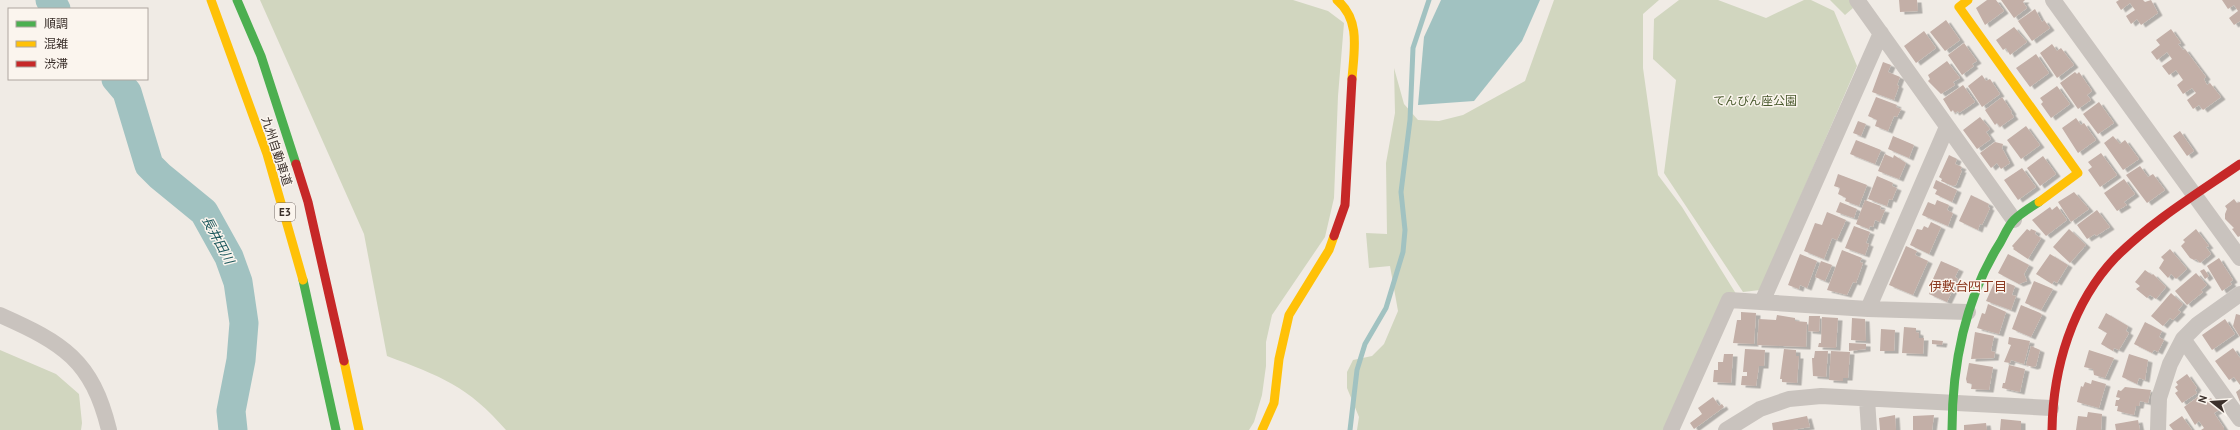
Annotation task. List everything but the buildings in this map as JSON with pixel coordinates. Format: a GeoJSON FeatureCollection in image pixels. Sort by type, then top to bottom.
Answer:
{"type":"FeatureCollection","features":[{"type":"Feature","properties":{"kind":"main road","name":"九州自動車道"},"geometry":{"type":"LineString","coordinates":[[211,0],[234,58],[284,207],[312,320],[336,430]]}},
{"type":"Feature","properties":{"kind":"main road","name":"九州自動車道"},"geometry":{"type":"LineString","coordinates":[[237,0],[261,56],[308,202],[359,430]]}},
{"type":"Feature","properties":{"kind":"main road"},"geometry":{"type":"LineString","coordinates":[[1262,430],[1274,403],[1279,359],[1289,315],[1329,250],[1344,205],[1355,35],[1352,19],[1343,4],[1337,0]]}},
{"type":"Feature","properties":{"kind":"main road"},"geometry":{"type":"LineString","coordinates":[[1952,430],[1952,404],[1968,312],[1990,260],[2014,220],[2078,174],[1959,7],[1968,0]]}},
{"type":"Feature","properties":{"kind":"main road"},"geometry":{"type":"LineString","coordinates":[[2052,430],[2051,408],[2064,348],[2086,298],[2112,261],[2164,218],[2240,164]]}},
{"type":"Feature","properties":{"kind":"street"},"geometry":{"type":"LineString","coordinates":[[1857,0],[2014,220]]}},
{"type":"Feature","properties":{"kind":"street"},"geometry":{"type":"LineString","coordinates":[[2053,0],[2240,258]]}},
{"type":"Feature","properties":{"kind":"street"},"geometry":{"type":"LineString","coordinates":[[1762,302],[1882,33]]}},
{"type":"Feature","properties":{"kind":"street"},"geometry":{"type":"LineString","coordinates":[[1868,309],[1947,127]]}},
{"type":"Feature","properties":{"kind":"street"},"geometry":{"type":"LineString","coordinates":[[2158,430],[2159,398],[2170,364],[2183,339],[2198,324],[2240,294]]}},
{"type":"Feature","properties":{"kind":"street"},"geometry":{"type":"LineString","coordinates":[[1672,430],[1729,300],[1868,309],[1968,312]]}},
{"type":"Feature","properties":{"kind":"street"},"geometry":{"type":"LineString","coordinates":[[0,315],[55,344],[77,360],[92,380],[104,411],[109,430]]}},
{"type":"Feature","properties":{"kind":"street"},"geometry":{"type":"LineString","coordinates":[[2183,339],[2240,419]]}},
{"type":"Feature","properties":{"kind":"street"},"geometry":{"type":"LineString","coordinates":[[1726,430],[1760,409],[1789,399],[1821,396],[2051,408]]}},
{"type":"Feature","properties":{"kind":"street"},"geometry":{"type":"LineString","coordinates":[[1867,399],[1869,430]]}},
{"type":"Feature","properties":{"kind":"green space"},"geometry":{"type":"Polygon","coordinates":[[[260,0],[1293,0],[1328,11],[1344,23],[1338,96],[1334,198],[1325,237],[1272,315],[1266,342],[1266,366],[1262,395],[1254,422],[1249,430],[506,430],[479,403],[452,384],[423,370],[387,356],[364,234],[260,0]]]}},
{"type":"Feature","properties":{"kind":"green space"},"geometry":{"type":"Polygon","coordinates":[[[1554,0],[1659,0],[1643,14],[1643,68],[1658,175],[1682,207],[1738,297],[1666,430],[1357,430],[1359,417],[1347,388],[1347,372],[1353,360],[1372,356],[1384,344],[1398,311],[1390,266],[1369,268],[1366,233],[1387,234],[1386,163],[1395,113],[1394,68],[1404,104],[1418,120],[1439,121],[1463,115],[1525,81],[1554,0]]]}},
{"type":"Feature","properties":{"kind":"green space","name":"てんびん座公園"},"geometry":{"type":"Polygon","coordinates":[[[1679,0],[1718,0],[1766,18],[1804,0],[1811,0],[1834,11],[1857,66],[1760,290],[1743,292],[1664,173],[1676,80],[1653,59],[1654,19],[1679,0]]]}},
{"type":"Feature","properties":{"kind":"green space"},"geometry":{"type":"Polygon","coordinates":[[[1830,0],[1850,0],[1853,8],[1845,15],[1830,0]]]}},
{"type":"Feature","properties":{"kind":"green space"},"geometry":{"type":"Polygon","coordinates":[[[0,350],[56,374],[79,394],[82,423],[81,430],[0,430],[0,350]]]}},
{"type":"Feature","properties":{"kind":"water"},"geometry":{"type":"Polygon","coordinates":[[[1441,0],[1540,0],[1522,41],[1474,101],[1418,105],[1424,37],[1441,0]]]}},
{"type":"Feature","properties":{"kind":"waterway","name":"長井田川"},"geometry":{"type":"LineString","coordinates":[[50,0],[55,8]]}},
{"type":"Feature","properties":{"kind":"waterway"},"geometry":{"type":"LineString","coordinates":[[1350,430],[1357,370],[1365,344],[1386,308],[1403,252],[1405,230],[1401,192],[1410,120],[1413,48],[1429,0]]}},
{"type":"Feature","properties":{"kind":"waterway","name":"長井田川"},"geometry":{"type":"LineString","coordinates":[[117,80],[127,92],[149,165],[160,176],[204,212],[229,257],[238,282],[244,323],[241,360],[231,411],[233,430]]}},
{"type":"Feature","properties":{"kind":"traffic: fast"},"geometry":{"type":"LineString","coordinates":[[237,0],[261,56],[296,164]]}},
{"type":"Feature","properties":{"kind":"traffic: fast"},"geometry":{"type":"LineString","coordinates":[[1952,430],[1958,357],[1969,309],[1988,264],[2010,225],[2026,210],[2039,202]]}},
{"type":"Feature","properties":{"kind":"traffic: fast"},"geometry":{"type":"LineString","coordinates":[[303,280],[336,430]]}},
{"type":"Feature","properties":{"kind":"traffic: slow"},"geometry":{"type":"LineString","coordinates":[[211,0],[267,154],[303,280]]}},
{"type":"Feature","properties":{"kind":"traffic: slow"},"geometry":{"type":"LineString","coordinates":[[1337,0],[1345,8],[1353,26],[1354,47],[1352,79]]}},
{"type":"Feature","properties":{"kind":"traffic: slow"},"geometry":{"type":"LineString","coordinates":[[1968,0],[1959,7],[2078,173],[2039,202]]}},
{"type":"Feature","properties":{"kind":"traffic: slow"},"geometry":{"type":"LineString","coordinates":[[1262,430],[1274,403],[1279,359],[1289,315],[1329,250],[1334,236]]}},
{"type":"Feature","properties":{"kind":"traffic: slow"},"geometry":{"type":"LineString","coordinates":[[344,361],[359,430]]}},
{"type":"Feature","properties":{"kind":"traffic: jam"},"geometry":{"type":"LineString","coordinates":[[1334,236],[1345,205],[1352,79]]}},
{"type":"Feature","properties":{"kind":"traffic: jam"},"geometry":{"type":"LineString","coordinates":[[296,164],[308,202],[344,361]]}},
{"type":"Feature","properties":{"kind":"traffic: jam"},"geometry":{"type":"LineString","coordinates":[[2052,430],[2056,383],[2061,360],[2077,316],[2101,275],[2116,257],[2160,219],[2240,164]]}},
{"type":"Feature","properties":{"kind":"district","name":"伊敷台四丁目"},"geometry":{"type":"Point","coordinates":[1968,286]}}]}
